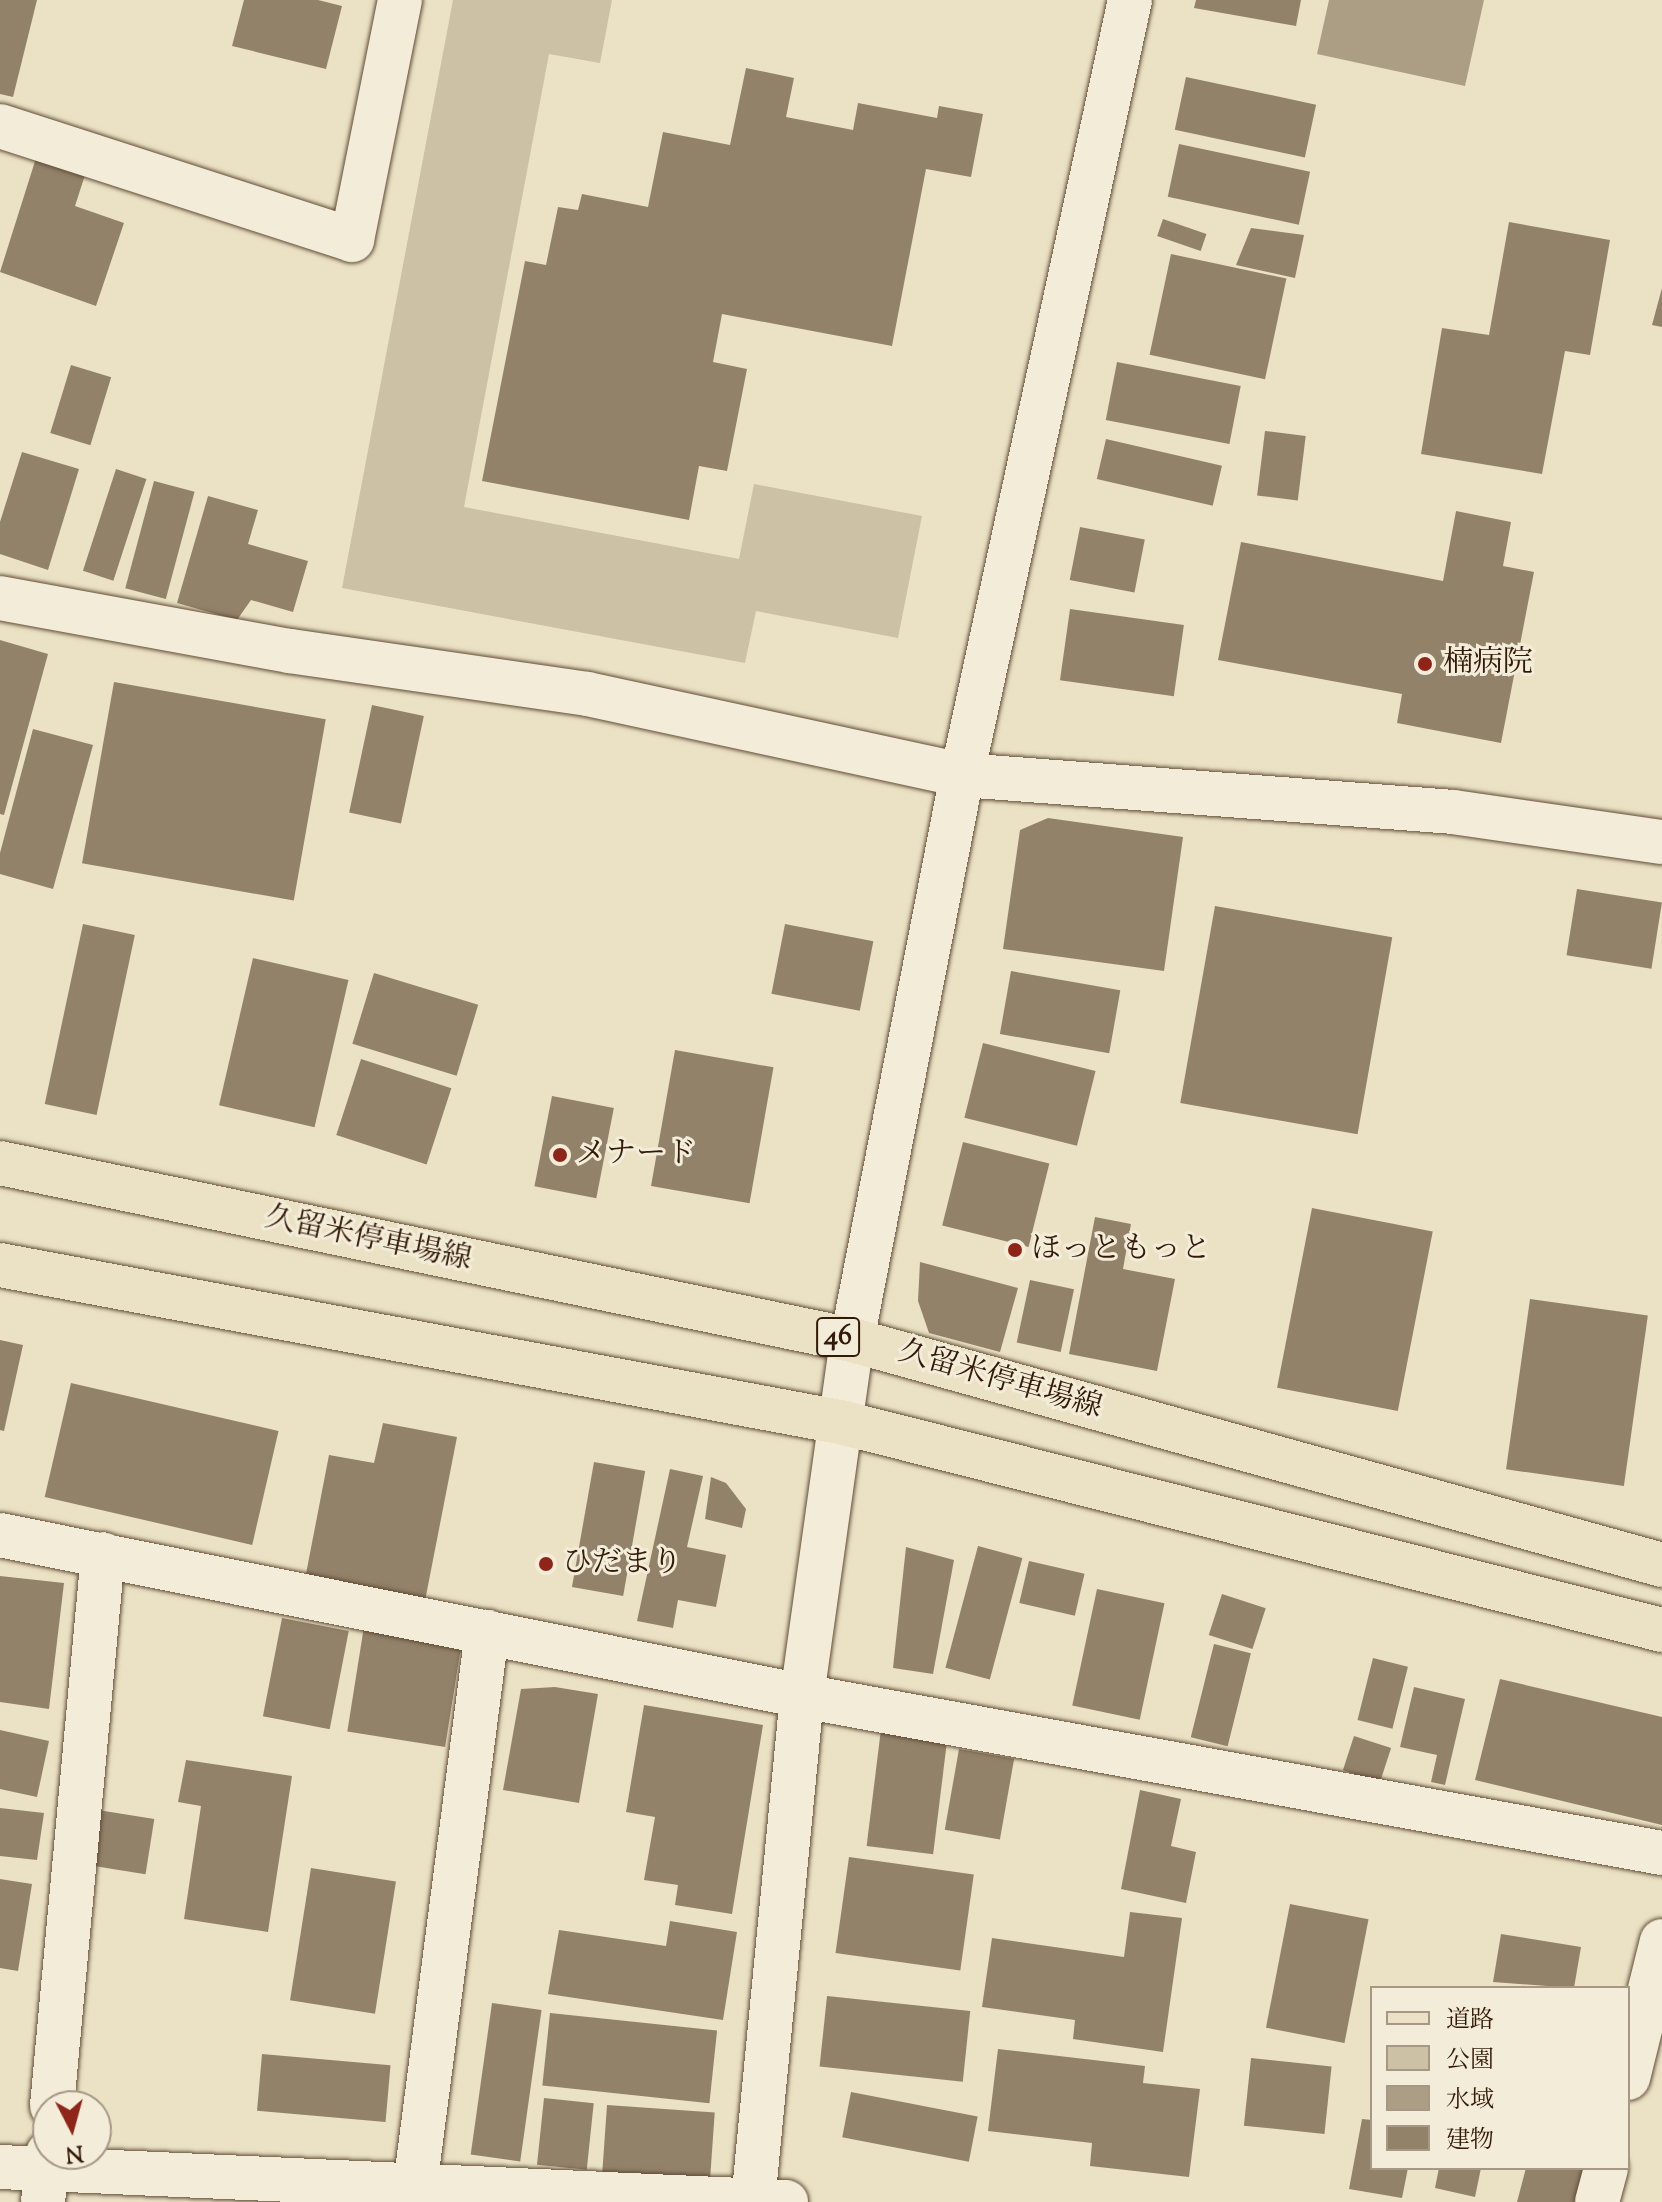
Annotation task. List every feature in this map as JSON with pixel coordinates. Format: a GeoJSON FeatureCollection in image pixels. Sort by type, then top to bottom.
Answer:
{"type":"FeatureCollection","features":[{"type":"Feature","properties":{"kind":"main road","name":"久留米停車場線"},"geometry":{"type":"LineString","coordinates":[[0,1163],[852,1340],[1662,1565]]}},
{"type":"Feature","properties":{"kind":"main road"},"geometry":{"type":"LineString","coordinates":[[0,1265],[840,1422],[1662,1630]]}},
{"type":"Feature","properties":{"kind":"street"},"geometry":{"type":"LineString","coordinates":[[0,126],[352,240],[400,0]]}},
{"type":"Feature","properties":{"kind":"street"},"geometry":{"type":"LineString","coordinates":[[0,2167],[46,2175],[414,2194],[764,2201],[802,1696],[852,1340],[962,775],[1130,0]]}},
{"type":"Feature","properties":{"kind":"street"},"geometry":{"type":"LineString","coordinates":[[0,598],[290,651],[587,694],[962,775],[1453,812],[1662,842]]}},
{"type":"Feature","properties":{"kind":"street"},"geometry":{"type":"LineString","coordinates":[[0,1535],[802,1696],[1662,1853]]}},
{"type":"Feature","properties":{"kind":"street"},"geometry":{"type":"LineString","coordinates":[[53,2090],[103,1554]]}},
{"type":"Feature","properties":{"kind":"street"},"geometry":{"type":"LineString","coordinates":[[414,2194],[487,1632]]}},
{"type":"Feature","properties":{"kind":"street"},"geometry":{"type":"LineString","coordinates":[[1630,2070],[1662,1941]]}},
{"type":"Feature","properties":{"kind":"street"},"geometry":{"type":"LineString","coordinates":[[1597,2202],[1605,2170]]}},
{"type":"Feature","properties":{"kind":"green space"},"geometry":{"type":"Polygon","coordinates":[[[453,0],[612,0],[600,63],[549,54],[464,507],[739,559],[754,484],[922,516],[898,638],[756,611],[745,663],[342,588],[453,0]]]}},
{"type":"Feature","properties":{"kind":"water"},"geometry":{"type":"Polygon","coordinates":[[[1329,0],[1484,0],[1465,86],[1317,54],[1329,0]]]}},
{"type":"Feature","properties":{"kind":"building"},"geometry":{"type":"Polygon","coordinates":[[[0,0],[37,0],[13,97],[0,94],[0,0]]]}},
{"type":"Feature","properties":{"kind":"building"},"geometry":{"type":"Polygon","coordinates":[[[244,0],[318,0],[342,6],[326,69],[232,46],[244,0]]]}},
{"type":"Feature","properties":{"kind":"building"},"geometry":{"type":"Polygon","coordinates":[[[1196,0],[1301,0],[1296,26],[1194,8],[1196,0]]]}},
{"type":"Feature","properties":{"kind":"building"},"geometry":{"type":"Polygon","coordinates":[[[746,68],[794,78],[786,117],[853,130],[858,103],[937,118],[939,106],[983,114],[971,177],[926,169],[892,346],[722,314],[713,362],[747,369],[727,471],[699,466],[689,520],[482,481],[525,261],[546,265],[558,207],[578,210],[582,194],[648,207],[663,132],[730,145],[746,68]]]}},
{"type":"Feature","properties":{"kind":"building"},"geometry":{"type":"Polygon","coordinates":[[[1186,77],[1316,105],[1305,157],[1175,130],[1186,77]]]}},
{"type":"Feature","properties":{"kind":"building"},"geometry":{"type":"Polygon","coordinates":[[[1179,144],[1310,172],[1299,225],[1168,197],[1179,144]]]}},
{"type":"Feature","properties":{"kind":"building"},"geometry":{"type":"Polygon","coordinates":[[[36,158],[85,175],[75,206],[124,223],[96,306],[0,272],[36,158]]]}},
{"type":"Feature","properties":{"kind":"building"},"geometry":{"type":"Polygon","coordinates":[[[1163,219],[1206,234],[1201,251],[1157,236],[1163,219]]]}},
{"type":"Feature","properties":{"kind":"building"},"geometry":{"type":"Polygon","coordinates":[[[1509,222],[1610,240],[1590,355],[1565,351],[1542,474],[1421,454],[1442,328],[1489,335],[1509,222]]]}},
{"type":"Feature","properties":{"kind":"building"},"geometry":{"type":"Polygon","coordinates":[[[1251,228],[1304,235],[1295,278],[1236,265],[1251,228]]]}},
{"type":"Feature","properties":{"kind":"building"},"geometry":{"type":"Polygon","coordinates":[[[1171,254],[1286,279],[1265,379],[1150,355],[1171,254]]]}},
{"type":"Feature","properties":{"kind":"building"},"geometry":{"type":"Polygon","coordinates":[[[1662,288],[1662,327],[1652,325],[1662,288]]]}},
{"type":"Feature","properties":{"kind":"building"},"geometry":{"type":"Polygon","coordinates":[[[1117,362],[1241,386],[1229,444],[1106,420],[1117,362]]]}},
{"type":"Feature","properties":{"kind":"building"},"geometry":{"type":"Polygon","coordinates":[[[71,365],[111,377],[90,445],[50,433],[71,365]]]}},
{"type":"Feature","properties":{"kind":"building"},"geometry":{"type":"Polygon","coordinates":[[[1265,431],[1306,436],[1298,501],[1257,496],[1265,431]]]}},
{"type":"Feature","properties":{"kind":"building"},"geometry":{"type":"Polygon","coordinates":[[[1106,439],[1222,466],[1213,506],[1097,479],[1106,439]]]}},
{"type":"Feature","properties":{"kind":"building"},"geometry":{"type":"Polygon","coordinates":[[[22,452],[79,469],[48,570],[0,554],[0,522],[22,452]]]}},
{"type":"Feature","properties":{"kind":"building"},"geometry":{"type":"Polygon","coordinates":[[[116,469],[146,479],[113,581],[83,571],[116,469]]]}},
{"type":"Feature","properties":{"kind":"building"},"geometry":{"type":"Polygon","coordinates":[[[154,481],[195,492],[166,599],[125,588],[154,481]]]}},
{"type":"Feature","properties":{"kind":"building"},"geometry":{"type":"Polygon","coordinates":[[[208,496],[258,510],[248,544],[308,561],[293,612],[251,600],[237,620],[177,603],[208,496]]]}},
{"type":"Feature","properties":{"kind":"building"},"geometry":{"type":"Polygon","coordinates":[[[1456,511],[1511,522],[1503,566],[1534,572],[1501,743],[1397,723],[1402,694],[1218,660],[1241,542],[1443,581],[1456,511]]]}},
{"type":"Feature","properties":{"kind":"building"},"geometry":{"type":"Polygon","coordinates":[[[1080,527],[1145,540],[1134,593],[1070,580],[1080,527]]]}},
{"type":"Feature","properties":{"kind":"building"},"geometry":{"type":"Polygon","coordinates":[[[1070,609],[1184,625],[1174,696],[1060,680],[1070,609]]]}},
{"type":"Feature","properties":{"kind":"building"},"geometry":{"type":"Polygon","coordinates":[[[0,640],[48,654],[4,815],[0,814],[0,640]]]}},
{"type":"Feature","properties":{"kind":"building"},"geometry":{"type":"Polygon","coordinates":[[[114,682],[326,719],[294,901],[82,863],[114,682]]]}},
{"type":"Feature","properties":{"kind":"building"},"geometry":{"type":"Polygon","coordinates":[[[372,705],[424,716],[401,824],[349,813],[372,705]]]}},
{"type":"Feature","properties":{"kind":"building"},"geometry":{"type":"Polygon","coordinates":[[[33,729],[93,745],[53,889],[0,874],[0,853],[33,729]]]}},
{"type":"Feature","properties":{"kind":"building"},"geometry":{"type":"Polygon","coordinates":[[[1048,818],[1183,837],[1164,971],[1003,949],[1020,830],[1048,818]]]}},
{"type":"Feature","properties":{"kind":"building"},"geometry":{"type":"Polygon","coordinates":[[[1577,889],[1662,902],[1651,969],[1567,955],[1577,889]]]}},
{"type":"Feature","properties":{"kind":"building"},"geometry":{"type":"Polygon","coordinates":[[[1215,906],[1392,937],[1358,1134],[1180,1103],[1215,906]]]}},
{"type":"Feature","properties":{"kind":"building"},"geometry":{"type":"Polygon","coordinates":[[[83,924],[135,935],[97,1115],[45,1104],[83,924]]]}},
{"type":"Feature","properties":{"kind":"building"},"geometry":{"type":"Polygon","coordinates":[[[785,924],[873,941],[860,1011],[771,994],[785,924]]]}},
{"type":"Feature","properties":{"kind":"building"},"geometry":{"type":"Polygon","coordinates":[[[253,958],[348,980],[315,1127],[219,1105],[253,958]]]}},
{"type":"Feature","properties":{"kind":"building"},"geometry":{"type":"Polygon","coordinates":[[[1011,971],[1120,990],[1109,1053],[1000,1034],[1011,971]]]}},
{"type":"Feature","properties":{"kind":"building"},"geometry":{"type":"Polygon","coordinates":[[[374,973],[478,1005],[457,1076],[352,1044],[374,973]]]}},
{"type":"Feature","properties":{"kind":"building"},"geometry":{"type":"Polygon","coordinates":[[[983,1043],[1096,1071],[1077,1146],[964,1118],[983,1043]]]}},
{"type":"Feature","properties":{"kind":"building"},"geometry":{"type":"Polygon","coordinates":[[[675,1050],[773,1067],[750,1203],[651,1186],[675,1050]]]}},
{"type":"Feature","properties":{"kind":"building"},"geometry":{"type":"Polygon","coordinates":[[[361,1059],[451,1088],[427,1164],[336,1135],[361,1059]]]}},
{"type":"Feature","properties":{"kind":"building"},"geometry":{"type":"Polygon","coordinates":[[[552,1096],[614,1108],[596,1198],[534,1186],[552,1096]]]}},
{"type":"Feature","properties":{"kind":"building"},"geometry":{"type":"Polygon","coordinates":[[[963,1142],[1049,1164],[1029,1247],[942,1225],[963,1142]]]}},
{"type":"Feature","properties":{"kind":"building"},"geometry":{"type":"Polygon","coordinates":[[[1312,1208],[1433,1231],[1398,1411],[1277,1388],[1312,1208]]]}},
{"type":"Feature","properties":{"kind":"building"},"geometry":{"type":"Polygon","coordinates":[[[1095,1217],[1131,1224],[1123,1269],[1175,1279],[1157,1371],[1069,1354],[1095,1217]]]}},
{"type":"Feature","properties":{"kind":"building"},"geometry":{"type":"Polygon","coordinates":[[[920,1262],[1018,1288],[1000,1352],[929,1333],[918,1301],[920,1262]]]}},
{"type":"Feature","properties":{"kind":"building"},"geometry":{"type":"Polygon","coordinates":[[[1030,1280],[1074,1289],[1061,1352],[1017,1343],[1030,1280]]]}},
{"type":"Feature","properties":{"kind":"building"},"geometry":{"type":"Polygon","coordinates":[[[1530,1299],[1648,1316],[1624,1486],[1506,1469],[1530,1299]]]}},
{"type":"Feature","properties":{"kind":"building"},"geometry":{"type":"Polygon","coordinates":[[[0,1340],[23,1345],[4,1431],[0,1430],[0,1340]]]}},
{"type":"Feature","properties":{"kind":"building"},"geometry":{"type":"Polygon","coordinates":[[[71,1383],[279,1431],[252,1545],[45,1497],[71,1383]]]}},
{"type":"Feature","properties":{"kind":"building"},"geometry":{"type":"Polygon","coordinates":[[[383,1423],[457,1437],[424,1606],[304,1584],[329,1455],[374,1463],[383,1423]]]}},
{"type":"Feature","properties":{"kind":"building"},"geometry":{"type":"Polygon","coordinates":[[[594,1462],[645,1471],[623,1596],[572,1587],[594,1462]]]}},
{"type":"Feature","properties":{"kind":"building"},"geometry":{"type":"Polygon","coordinates":[[[670,1469],[703,1476],[687,1547],[726,1555],[716,1607],[678,1600],[673,1628],[637,1621],[670,1469]]]}},
{"type":"Feature","properties":{"kind":"building"},"geometry":{"type":"Polygon","coordinates":[[[711,1477],[726,1483],[746,1509],[742,1528],[705,1519],[711,1477]]]}},
{"type":"Feature","properties":{"kind":"building"},"geometry":{"type":"Polygon","coordinates":[[[978,1546],[1022,1558],[990,1680],[945,1668],[978,1546]]]}},
{"type":"Feature","properties":{"kind":"building"},"geometry":{"type":"Polygon","coordinates":[[[906,1547],[954,1560],[933,1674],[893,1668],[906,1547]]]}},
{"type":"Feature","properties":{"kind":"building"},"geometry":{"type":"Polygon","coordinates":[[[1029,1561],[1085,1574],[1075,1616],[1019,1603],[1029,1561]]]}},
{"type":"Feature","properties":{"kind":"building"},"geometry":{"type":"Polygon","coordinates":[[[0,1576],[64,1583],[49,1709],[0,1702],[0,1576]]]}},
{"type":"Feature","properties":{"kind":"building"},"geometry":{"type":"Polygon","coordinates":[[[1097,1589],[1164,1603],[1140,1720],[1072,1705],[1097,1589]]]}},
{"type":"Feature","properties":{"kind":"building"},"geometry":{"type":"Polygon","coordinates":[[[1222,1594],[1266,1608],[1252,1649],[1209,1635],[1222,1594]]]}},
{"type":"Feature","properties":{"kind":"building"},"geometry":{"type":"Polygon","coordinates":[[[282,1618],[349,1631],[330,1729],[263,1716],[282,1618]]]}},
{"type":"Feature","properties":{"kind":"building"},"geometry":{"type":"Polygon","coordinates":[[[365,1620],[463,1635],[445,1747],[347,1732],[365,1620]]]}},
{"type":"Feature","properties":{"kind":"building"},"geometry":{"type":"Polygon","coordinates":[[[1214,1644],[1251,1653],[1228,1746],[1191,1737],[1214,1644]]]}},
{"type":"Feature","properties":{"kind":"building"},"geometry":{"type":"Polygon","coordinates":[[[1373,1658],[1408,1667],[1392,1729],[1358,1720],[1373,1658]]]}},
{"type":"Feature","properties":{"kind":"building"},"geometry":{"type":"Polygon","coordinates":[[[1500,1679],[1662,1717],[1662,1825],[1475,1780],[1500,1679]]]}},
{"type":"Feature","properties":{"kind":"building"},"geometry":{"type":"Polygon","coordinates":[[[555,1687],[598,1694],[579,1803],[503,1790],[521,1689],[555,1687]]]}},
{"type":"Feature","properties":{"kind":"building"},"geometry":{"type":"Polygon","coordinates":[[[1414,1687],[1465,1699],[1445,1785],[1431,1782],[1437,1755],[1400,1747],[1414,1687]]]}},
{"type":"Feature","properties":{"kind":"building"},"geometry":{"type":"Polygon","coordinates":[[[644,1705],[763,1725],[732,1914],[675,1905],[678,1885],[644,1880],[655,1817],[626,1812],[644,1705]]]}},
{"type":"Feature","properties":{"kind":"building"},"geometry":{"type":"Polygon","coordinates":[[[881,1729],[948,1737],[933,1854],[867,1846],[881,1729]]]}},
{"type":"Feature","properties":{"kind":"building"},"geometry":{"type":"Polygon","coordinates":[[[0,1730],[49,1741],[37,1797],[0,1789],[0,1730]]]}},
{"type":"Feature","properties":{"kind":"building"},"geometry":{"type":"Polygon","coordinates":[[[1354,1736],[1391,1748],[1380,1782],[1343,1770],[1354,1736]]]}},
{"type":"Feature","properties":{"kind":"building"},"geometry":{"type":"Polygon","coordinates":[[[959,1749],[1014,1759],[1000,1839],[945,1830],[959,1749]]]}},
{"type":"Feature","properties":{"kind":"building"},"geometry":{"type":"Polygon","coordinates":[[[186,1760],[292,1776],[268,1932],[184,1919],[201,1806],[178,1802],[186,1760]]]}},
{"type":"Feature","properties":{"kind":"building"},"geometry":{"type":"Polygon","coordinates":[[[1140,1790],[1181,1799],[1171,1846],[1196,1852],[1186,1903],[1121,1889],[1140,1790]]]}},
{"type":"Feature","properties":{"kind":"building"},"geometry":{"type":"Polygon","coordinates":[[[0,1808],[44,1813],[37,1860],[0,1856],[0,1808]]]}},
{"type":"Feature","properties":{"kind":"building"},"geometry":{"type":"Polygon","coordinates":[[[98,1810],[154,1819],[146,1874],[89,1865],[98,1810]]]}},
{"type":"Feature","properties":{"kind":"building"},"geometry":{"type":"Polygon","coordinates":[[[849,1857],[974,1875],[960,1971],[836,1953],[849,1857]]]}},
{"type":"Feature","properties":{"kind":"building"},"geometry":{"type":"Polygon","coordinates":[[[311,1868],[396,1881],[375,2014],[290,2000],[311,1868]]]}},
{"type":"Feature","properties":{"kind":"building"},"geometry":{"type":"Polygon","coordinates":[[[0,1879],[32,1884],[18,1971],[0,1968],[0,1879]]]}},
{"type":"Feature","properties":{"kind":"building"},"geometry":{"type":"Polygon","coordinates":[[[1290,1904],[1369,1919],[1344,2043],[1266,2028],[1290,1904]]]}},
{"type":"Feature","properties":{"kind":"building"},"geometry":{"type":"Polygon","coordinates":[[[1130,1912],[1182,1918],[1163,2052],[1073,2039],[1075,2020],[982,2007],[992,1938],[1124,1957],[1130,1912]]]}},
{"type":"Feature","properties":{"kind":"building"},"geometry":{"type":"Polygon","coordinates":[[[670,1921],[737,1932],[723,2020],[548,1994],[559,1930],[666,1946],[670,1921]]]}},
{"type":"Feature","properties":{"kind":"building"},"geometry":{"type":"Polygon","coordinates":[[[1501,1934],[1581,1947],[1574,1986],[1493,1982],[1501,1934]]]}},
{"type":"Feature","properties":{"kind":"building"},"geometry":{"type":"Polygon","coordinates":[[[827,1996],[970,2011],[963,2082],[820,2067],[827,1996]]]}},
{"type":"Feature","properties":{"kind":"building"},"geometry":{"type":"Polygon","coordinates":[[[492,2003],[542,2010],[520,2161],[471,2155],[492,2003]]]}},
{"type":"Feature","properties":{"kind":"building"},"geometry":{"type":"Polygon","coordinates":[[[550,2013],[717,2031],[709,2103],[542,2086],[550,2013]]]}},
{"type":"Feature","properties":{"kind":"building"},"geometry":{"type":"Polygon","coordinates":[[[998,2049],[1145,2066],[1143,2083],[1200,2089],[1189,2177],[1090,2166],[1092,2143],[988,2131],[998,2049]]]}},
{"type":"Feature","properties":{"kind":"building"},"geometry":{"type":"Polygon","coordinates":[[[262,2054],[391,2065],[386,2122],[257,2111],[262,2054]]]}},
{"type":"Feature","properties":{"kind":"building"},"geometry":{"type":"Polygon","coordinates":[[[1251,2058],[1332,2066],[1324,2134],[1244,2126],[1251,2058]]]}},
{"type":"Feature","properties":{"kind":"building"},"geometry":{"type":"Polygon","coordinates":[[[851,2092],[978,2117],[969,2162],[842,2137],[851,2092]]]}},
{"type":"Feature","properties":{"kind":"building"},"geometry":{"type":"Polygon","coordinates":[[[544,2098],[594,2103],[587,2170],[537,2165],[544,2098]]]}},
{"type":"Feature","properties":{"kind":"building"},"geometry":{"type":"Polygon","coordinates":[[[607,2105],[715,2113],[709,2188],[602,2181],[607,2105]]]}},
{"type":"Feature","properties":{"kind":"building"},"geometry":{"type":"Polygon","coordinates":[[[1362,2119],[1370,2120],[1370,2170],[1408,2170],[1402,2198],[1349,2189],[1362,2119]]]}},
{"type":"Feature","properties":{"kind":"building"},"geometry":{"type":"Polygon","coordinates":[[[1439,2170],[1481,2170],[1475,2197],[1435,2188],[1439,2170]]]}},
{"type":"Feature","properties":{"kind":"building"},"geometry":{"type":"Polygon","coordinates":[[[1525,2170],[1593,2170],[1583,2202],[1517,2202],[1525,2170]]]}},
{"type":"Feature","properties":{"kind":"place","name":"楠病院"},"geometry":{"type":"Point","coordinates":[1425,664]}},
{"type":"Feature","properties":{"kind":"place","name":"メナード"},"geometry":{"type":"Point","coordinates":[560,1155]}},
{"type":"Feature","properties":{"kind":"place","name":"ほっともっと"},"geometry":{"type":"Point","coordinates":[1015,1250]}},
{"type":"Feature","properties":{"kind":"place","name":"ひだまり"},"geometry":{"type":"Point","coordinates":[546,1564]}}]}
